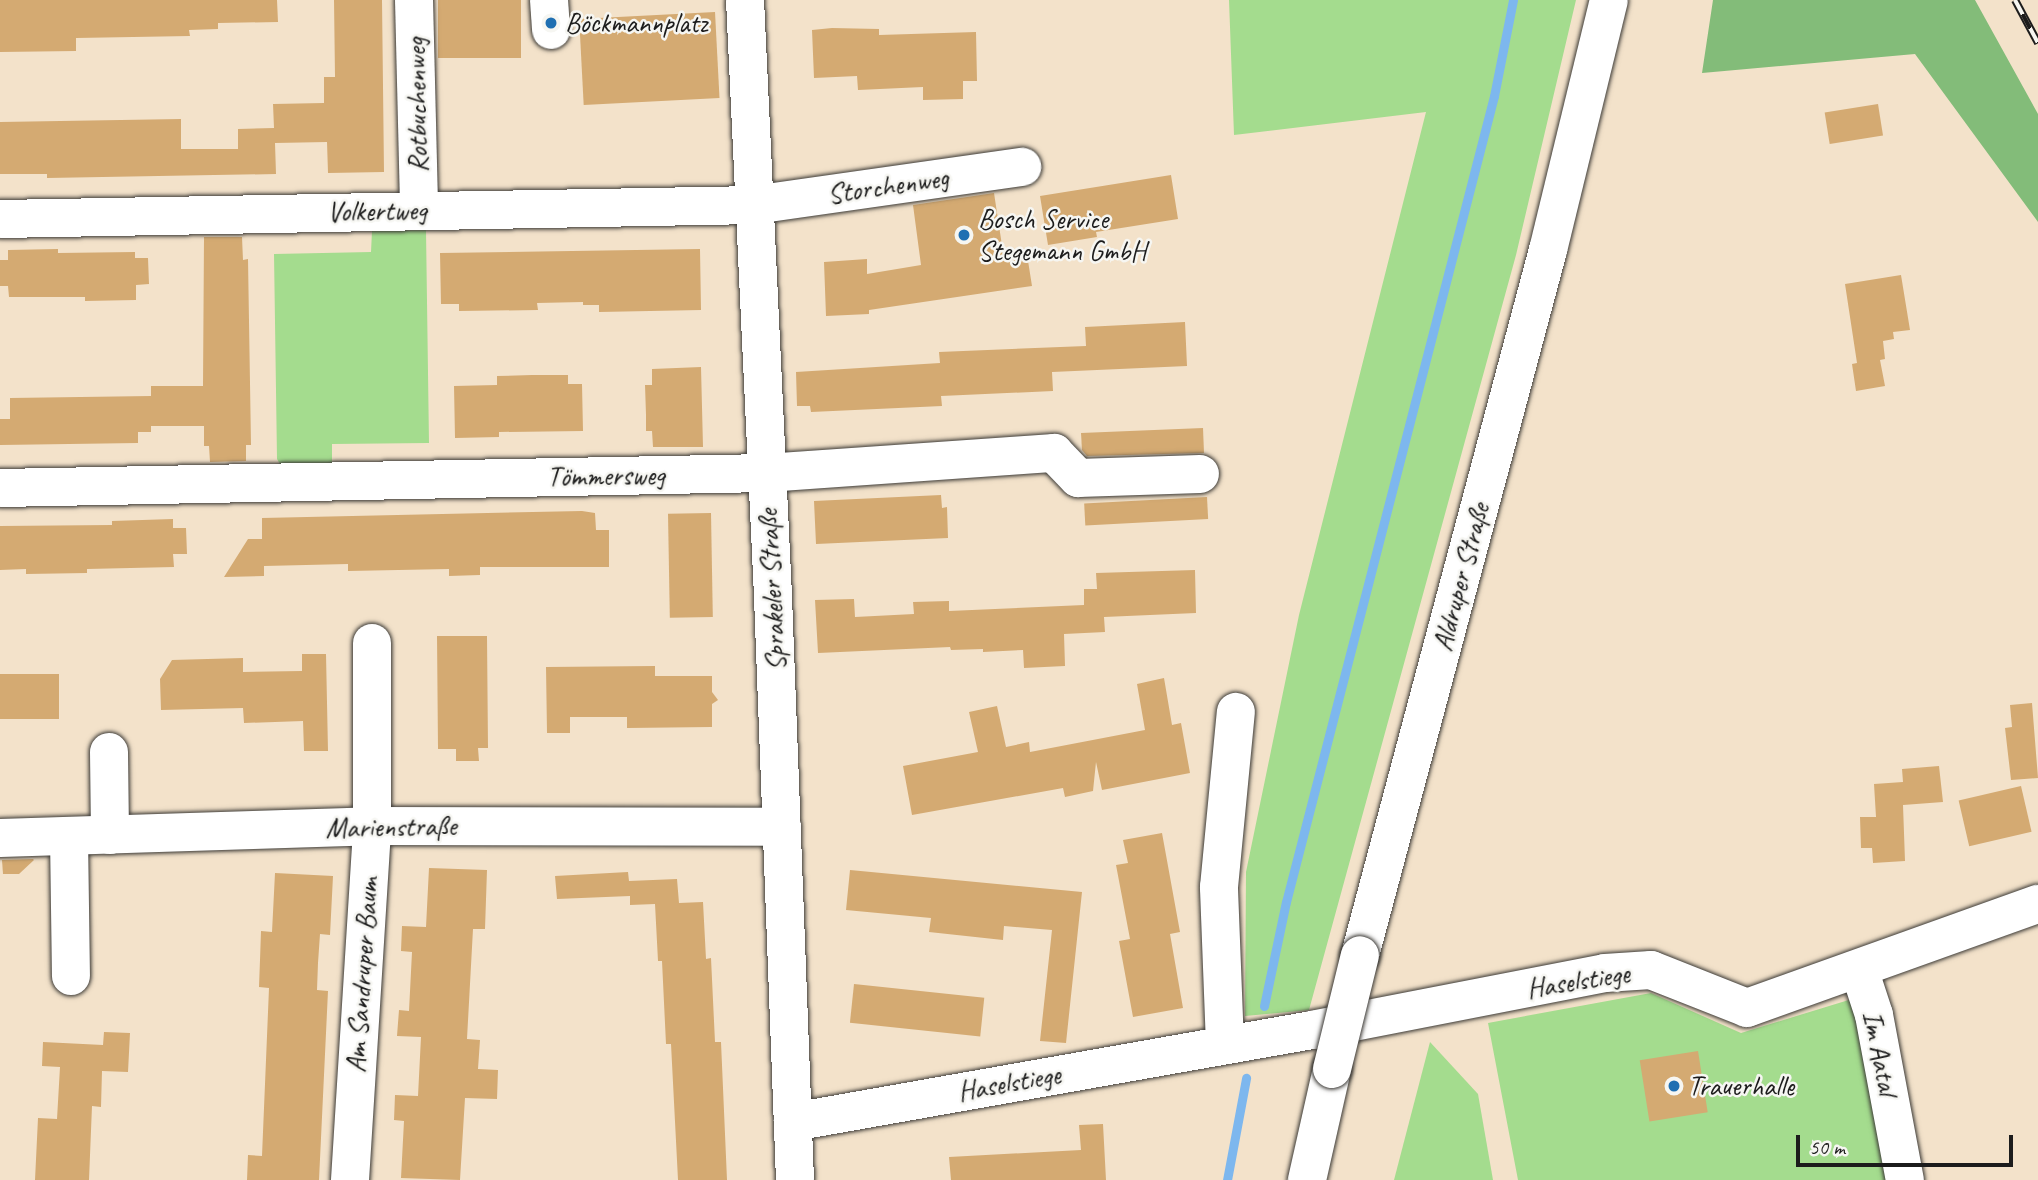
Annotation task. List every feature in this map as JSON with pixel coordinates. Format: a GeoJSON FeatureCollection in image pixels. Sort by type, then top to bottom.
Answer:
{"type":"FeatureCollection","features":[{"type":"Feature","properties":{"kind":"street","name":"Rotbuchenweg"},"geometry":{"type":"LineString","coordinates":[[414,0],[419,210]]}},
{"type":"Feature","properties":{"kind":"street","name":"Sprakeler Straße"},"geometry":{"type":"LineString","coordinates":[[745,0],[795,1180]]}},
{"type":"Feature","properties":{"kind":"street","name":"Aldruper Straße"},"geometry":{"type":"LineString","coordinates":[[1310,1167],[1360,954],[1548,250],[1609,0]]}},
{"type":"Feature","properties":{"kind":"street","name":"Storchenweg"},"geometry":{"type":"LineString","coordinates":[[754,205],[1022,167]]}},
{"type":"Feature","properties":{"kind":"street","name":"Volkertweg"},"geometry":{"type":"LineString","coordinates":[[0,219],[754,205]]}},
{"type":"Feature","properties":{"kind":"street","name":"Tömmersweg"},"geometry":{"type":"LineString","coordinates":[[0,488],[766,473],[1054,453],[1078,478],[1200,474]]}},
{"type":"Feature","properties":{"kind":"street","name":"Am Sandruper Baum"},"geometry":{"type":"LineString","coordinates":[[349,1180],[372,826],[372,643]]}},
{"type":"Feature","properties":{"kind":"street"},"geometry":{"type":"LineString","coordinates":[[1225,1045],[1219,887],[1236,712]]}},
{"type":"Feature","properties":{"kind":"street"},"geometry":{"type":"LineString","coordinates":[[109,752],[110,835]]}},
{"type":"Feature","properties":{"kind":"street","name":"Marienstraße"},"geometry":{"type":"LineString","coordinates":[[0,838],[372,826],[782,827]]}},
{"type":"Feature","properties":{"kind":"street"},"geometry":{"type":"LineString","coordinates":[[69,836],[71,976]]}},
{"type":"Feature","properties":{"kind":"street","name":"Haselstiege"},"geometry":{"type":"LineString","coordinates":[[793,1122],[1225,1045],[1605,973],[1651,970],[1747,1008],[2038,904]]}},
{"type":"Feature","properties":{"kind":"street","name":"Im Aatal"},"geometry":{"type":"LineString","coordinates":[[1859,969],[1874,1015],[1905,1180]]}},
{"type":"Feature","properties":{"kind":"green space"},"geometry":{"type":"Polygon","coordinates":[[[1229,0],[1576,0],[1516,255],[1309,1010],[1245,1016],[1246,872],[1299,615],[1426,112],[1234,135],[1229,0]]]}},
{"type":"Feature","properties":{"kind":"green space"},"geometry":{"type":"Polygon","coordinates":[[[1713,0],[1975,0],[2038,114],[2038,222],[1915,54],[1702,73],[1713,0]]]}},
{"type":"Feature","properties":{"kind":"green space"},"geometry":{"type":"Polygon","coordinates":[[[426,230],[429,443],[332,444],[332,466],[280,464],[277,459],[274,254],[371,252],[372,231],[426,230]]]}},
{"type":"Feature","properties":{"kind":"green space"},"geometry":{"type":"Polygon","coordinates":[[[1651,993],[1741,1033],[1852,999],[1887,1180],[1518,1180],[1488,1023],[1651,993]]]}},
{"type":"Feature","properties":{"kind":"green space"},"geometry":{"type":"Polygon","coordinates":[[[1430,1042],[1478,1094],[1493,1180],[1394,1180],[1430,1042]]]}},
{"type":"Feature","properties":{"kind":"building"},"geometry":{"type":"Polygon","coordinates":[[[0,0],[277,0],[278,22],[218,23],[218,29],[189,30],[190,36],[76,38],[76,51],[0,52],[0,0]]]}},
{"type":"Feature","properties":{"kind":"building"},"geometry":{"type":"Polygon","coordinates":[[[334,0],[382,0],[384,172],[328,173],[327,142],[275,143],[276,174],[47,178],[47,174],[0,174],[0,122],[181,119],[181,149],[238,149],[238,129],[274,128],[273,104],[324,103],[324,77],[335,77],[334,0]]]}},
{"type":"Feature","properties":{"kind":"building"},"geometry":{"type":"Polygon","coordinates":[[[438,0],[521,0],[521,58],[438,58],[438,0]]]}},
{"type":"Feature","properties":{"kind":"building"},"geometry":{"type":"Polygon","coordinates":[[[715,12],[720,98],[584,105],[579,19],[715,12]]]}},
{"type":"Feature","properties":{"kind":"building"},"geometry":{"type":"Polygon","coordinates":[[[879,29],[879,35],[976,32],[977,81],[963,81],[963,99],[923,100],[923,87],[858,90],[857,76],[814,78],[812,30],[879,29]]]}},
{"type":"Feature","properties":{"kind":"building"},"geometry":{"type":"Polygon","coordinates":[[[1878,104],[1883,136],[1830,144],[1825,112],[1878,104]]]}},
{"type":"Feature","properties":{"kind":"building"},"geometry":{"type":"Polygon","coordinates":[[[1171,175],[1178,219],[1096,232],[1097,237],[1048,245],[1040,196],[1171,175]]]}},
{"type":"Feature","properties":{"kind":"building"},"geometry":{"type":"Polygon","coordinates":[[[994,193],[1003,252],[1026,248],[1032,286],[869,310],[869,314],[826,316],[824,262],[867,259],[867,274],[921,265],[913,205],[994,193]]]}},
{"type":"Feature","properties":{"kind":"building"},"geometry":{"type":"Polygon","coordinates":[[[204,237],[242,237],[243,260],[248,259],[251,445],[246,445],[246,461],[210,462],[209,446],[204,446],[204,426],[151,426],[151,432],[138,432],[138,443],[0,445],[0,419],[10,419],[10,398],[151,396],[151,386],[203,386],[204,237]]]}},
{"type":"Feature","properties":{"kind":"building"},"geometry":{"type":"Polygon","coordinates":[[[58,249],[58,253],[135,252],[135,258],[148,258],[149,284],[136,285],[136,300],[85,301],[85,297],[9,297],[8,286],[0,286],[0,260],[8,260],[8,250],[58,249]]]}},
{"type":"Feature","properties":{"kind":"building"},"geometry":{"type":"Polygon","coordinates":[[[700,249],[701,310],[599,312],[599,305],[583,305],[583,302],[537,303],[538,310],[459,311],[459,304],[441,304],[440,253],[700,249]]]}},
{"type":"Feature","properties":{"kind":"building"},"geometry":{"type":"Polygon","coordinates":[[[1901,275],[1910,330],[1893,332],[1894,339],[1883,341],[1885,359],[1880,360],[1885,386],[1856,391],[1852,364],[1857,363],[1845,284],[1901,275]]]}},
{"type":"Feature","properties":{"kind":"building"},"geometry":{"type":"Polygon","coordinates":[[[1185,322],[1187,366],[1052,372],[1053,391],[941,396],[942,406],[811,412],[810,406],[797,406],[796,372],[940,363],[939,352],[1086,346],[1085,327],[1185,322]]]}},
{"type":"Feature","properties":{"kind":"building"},"geometry":{"type":"Polygon","coordinates":[[[701,367],[703,447],[653,447],[652,431],[646,431],[645,385],[652,385],[652,369],[701,367]]]}},
{"type":"Feature","properties":{"kind":"building"},"geometry":{"type":"Polygon","coordinates":[[[568,375],[568,384],[582,384],[583,431],[499,432],[499,437],[455,438],[454,386],[497,385],[497,376],[568,375]]]}},
{"type":"Feature","properties":{"kind":"building"},"geometry":{"type":"Polygon","coordinates":[[[1203,428],[1204,453],[1087,456],[1082,450],[1081,433],[1203,428]]]}},
{"type":"Feature","properties":{"kind":"building"},"geometry":{"type":"Polygon","coordinates":[[[941,495],[942,508],[947,507],[948,538],[816,544],[814,501],[941,495]]]}},
{"type":"Feature","properties":{"kind":"building"},"geometry":{"type":"Polygon","coordinates":[[[1207,497],[1208,519],[1085,525],[1084,503],[1207,497]]]}},
{"type":"Feature","properties":{"kind":"building"},"geometry":{"type":"Polygon","coordinates":[[[582,511],[595,513],[596,530],[609,530],[609,567],[480,567],[480,575],[449,576],[449,569],[348,571],[348,564],[264,566],[264,576],[224,577],[248,539],[262,539],[262,518],[582,511]]]}},
{"type":"Feature","properties":{"kind":"building"},"geometry":{"type":"Polygon","coordinates":[[[711,513],[713,617],[670,618],[668,514],[711,513]]]}},
{"type":"Feature","properties":{"kind":"building"},"geometry":{"type":"Polygon","coordinates":[[[173,519],[173,528],[186,528],[187,554],[173,554],[174,567],[87,569],[87,573],[26,574],[26,569],[0,570],[0,526],[112,525],[112,521],[173,519]]]}},
{"type":"Feature","properties":{"kind":"building"},"geometry":{"type":"Polygon","coordinates":[[[1195,570],[1196,613],[1104,617],[1105,632],[1064,634],[1065,666],[1024,668],[1023,650],[983,652],[983,649],[951,650],[950,647],[818,653],[815,600],[854,599],[855,617],[914,614],[913,602],[949,601],[949,611],[1084,605],[1084,589],[1097,589],[1096,573],[1195,570]]]}},
{"type":"Feature","properties":{"kind":"building"},"geometry":{"type":"Polygon","coordinates":[[[437,636],[487,636],[488,748],[478,748],[479,761],[456,761],[456,749],[438,749],[437,636]]]}},
{"type":"Feature","properties":{"kind":"building"},"geometry":{"type":"Polygon","coordinates":[[[302,654],[326,654],[328,751],[304,751],[303,721],[244,723],[243,708],[161,710],[160,679],[172,660],[243,658],[243,672],[302,671],[302,654]]]}},
{"type":"Feature","properties":{"kind":"building"},"geometry":{"type":"Polygon","coordinates":[[[655,666],[655,676],[712,676],[712,692],[718,700],[712,704],[712,727],[627,728],[627,717],[570,717],[570,733],[547,733],[546,667],[655,666]]]}},
{"type":"Feature","properties":{"kind":"building"},"geometry":{"type":"Polygon","coordinates":[[[0,674],[59,674],[59,719],[0,719],[0,674]]]}},
{"type":"Feature","properties":{"kind":"building"},"geometry":{"type":"Polygon","coordinates":[[[1164,678],[1172,725],[1181,723],[1190,773],[1102,790],[1096,762],[1093,791],[1065,797],[1063,788],[912,815],[903,766],[978,752],[969,712],[997,706],[1006,747],[1029,742],[1030,752],[1145,730],[1137,684],[1164,678]]]}},
{"type":"Feature","properties":{"kind":"building"},"geometry":{"type":"Polygon","coordinates":[[[2032,703],[2038,778],[2011,780],[2005,728],[2012,727],[2010,705],[2032,703]]]}},
{"type":"Feature","properties":{"kind":"building"},"geometry":{"type":"Polygon","coordinates":[[[1939,766],[1943,802],[1903,805],[1905,861],[1873,863],[1872,848],[1861,848],[1860,817],[1876,817],[1874,784],[1903,782],[1902,769],[1939,766]]]}},
{"type":"Feature","properties":{"kind":"building"},"geometry":{"type":"Polygon","coordinates":[[[2021,786],[2032,832],[1969,846],[1959,800],[2021,786]]]}},
{"type":"Feature","properties":{"kind":"building"},"geometry":{"type":"Polygon","coordinates":[[[1162,833],[1180,932],[1170,934],[1183,1008],[1133,1017],[1119,941],[1130,939],[1116,865],[1128,863],[1123,840],[1162,833]]]}},
{"type":"Feature","properties":{"kind":"building"},"geometry":{"type":"Polygon","coordinates":[[[2,860],[34,860],[19,874],[3,874],[2,860]]]}},
{"type":"Feature","properties":{"kind":"building"},"geometry":{"type":"Polygon","coordinates":[[[429,868],[487,870],[485,929],[473,929],[467,1039],[480,1040],[478,1069],[498,1070],[497,1099],[465,1098],[460,1180],[401,1178],[404,1121],[394,1120],[395,1095],[418,1096],[421,1037],[397,1036],[399,1010],[409,1011],[412,952],[401,951],[402,926],[426,927],[429,868]]]}},
{"type":"Feature","properties":{"kind":"building"},"geometry":{"type":"Polygon","coordinates":[[[850,870],[1082,892],[1066,1043],[1040,1041],[1052,930],[1004,926],[1003,940],[929,932],[931,918],[846,910],[850,870]]]}},
{"type":"Feature","properties":{"kind":"building"},"geometry":{"type":"Polygon","coordinates":[[[628,872],[629,881],[677,879],[679,903],[703,902],[706,959],[711,958],[715,1042],[721,1042],[727,1180],[678,1180],[671,1044],[666,1044],[662,961],[658,961],[655,904],[630,905],[630,896],[557,899],[555,876],[628,872]]]}},
{"type":"Feature","properties":{"kind":"building"},"geometry":{"type":"Polygon","coordinates":[[[275,873],[333,876],[330,935],[320,934],[318,963],[317,990],[328,991],[319,1180],[247,1180],[248,1155],[262,1156],[269,988],[259,987],[261,931],[272,932],[275,873]]]}},
{"type":"Feature","properties":{"kind":"building"},"geometry":{"type":"Polygon","coordinates":[[[854,984],[984,998],[980,1036],[850,1023],[854,984]]]}},
{"type":"Feature","properties":{"kind":"building"},"geometry":{"type":"Polygon","coordinates":[[[104,1032],[130,1033],[128,1072],[102,1071],[101,1107],[92,1106],[89,1180],[35,1180],[38,1118],[57,1119],[60,1067],[42,1066],[43,1042],[103,1045],[104,1032]]]}},
{"type":"Feature","properties":{"kind":"building","name":"Trauerhalle"},"geometry":{"type":"Polygon","coordinates":[[[1698,1051],[1708,1112],[1649,1121],[1640,1060],[1698,1051]]]}},
{"type":"Feature","properties":{"kind":"building"},"geometry":{"type":"Polygon","coordinates":[[[1103,1124],[1106,1180],[951,1180],[949,1157],[1081,1150],[1079,1125],[1103,1124]]]}},
{"type":"Feature","properties":{"kind":"waterway"},"geometry":{"type":"LineString","coordinates":[[1264,1006],[1286,902],[1494,96],[1513,0]]}},
{"type":"Feature","properties":{"kind":"waterway"},"geometry":{"type":"LineString","coordinates":[[1227,1180],[1246,1078]]}},
{"type":"Feature","properties":{"kind":"railway"},"geometry":{"type":"LineString","coordinates":[[2015,0],[2038,43]]}},
{"type":"Feature","properties":{"kind":"place","name":"Böckmannplatz"},"geometry":{"type":"Point","coordinates":[551,23]}},
{"type":"Feature","properties":{"kind":"place","name":"Bosch Service Stegemann GmbH"},"geometry":{"type":"Point","coordinates":[964,235]}},
{"type":"Feature","properties":{"kind":"place","name":"Trauerhalle"},"geometry":{"type":"Point","coordinates":[1674,1086]}}]}
